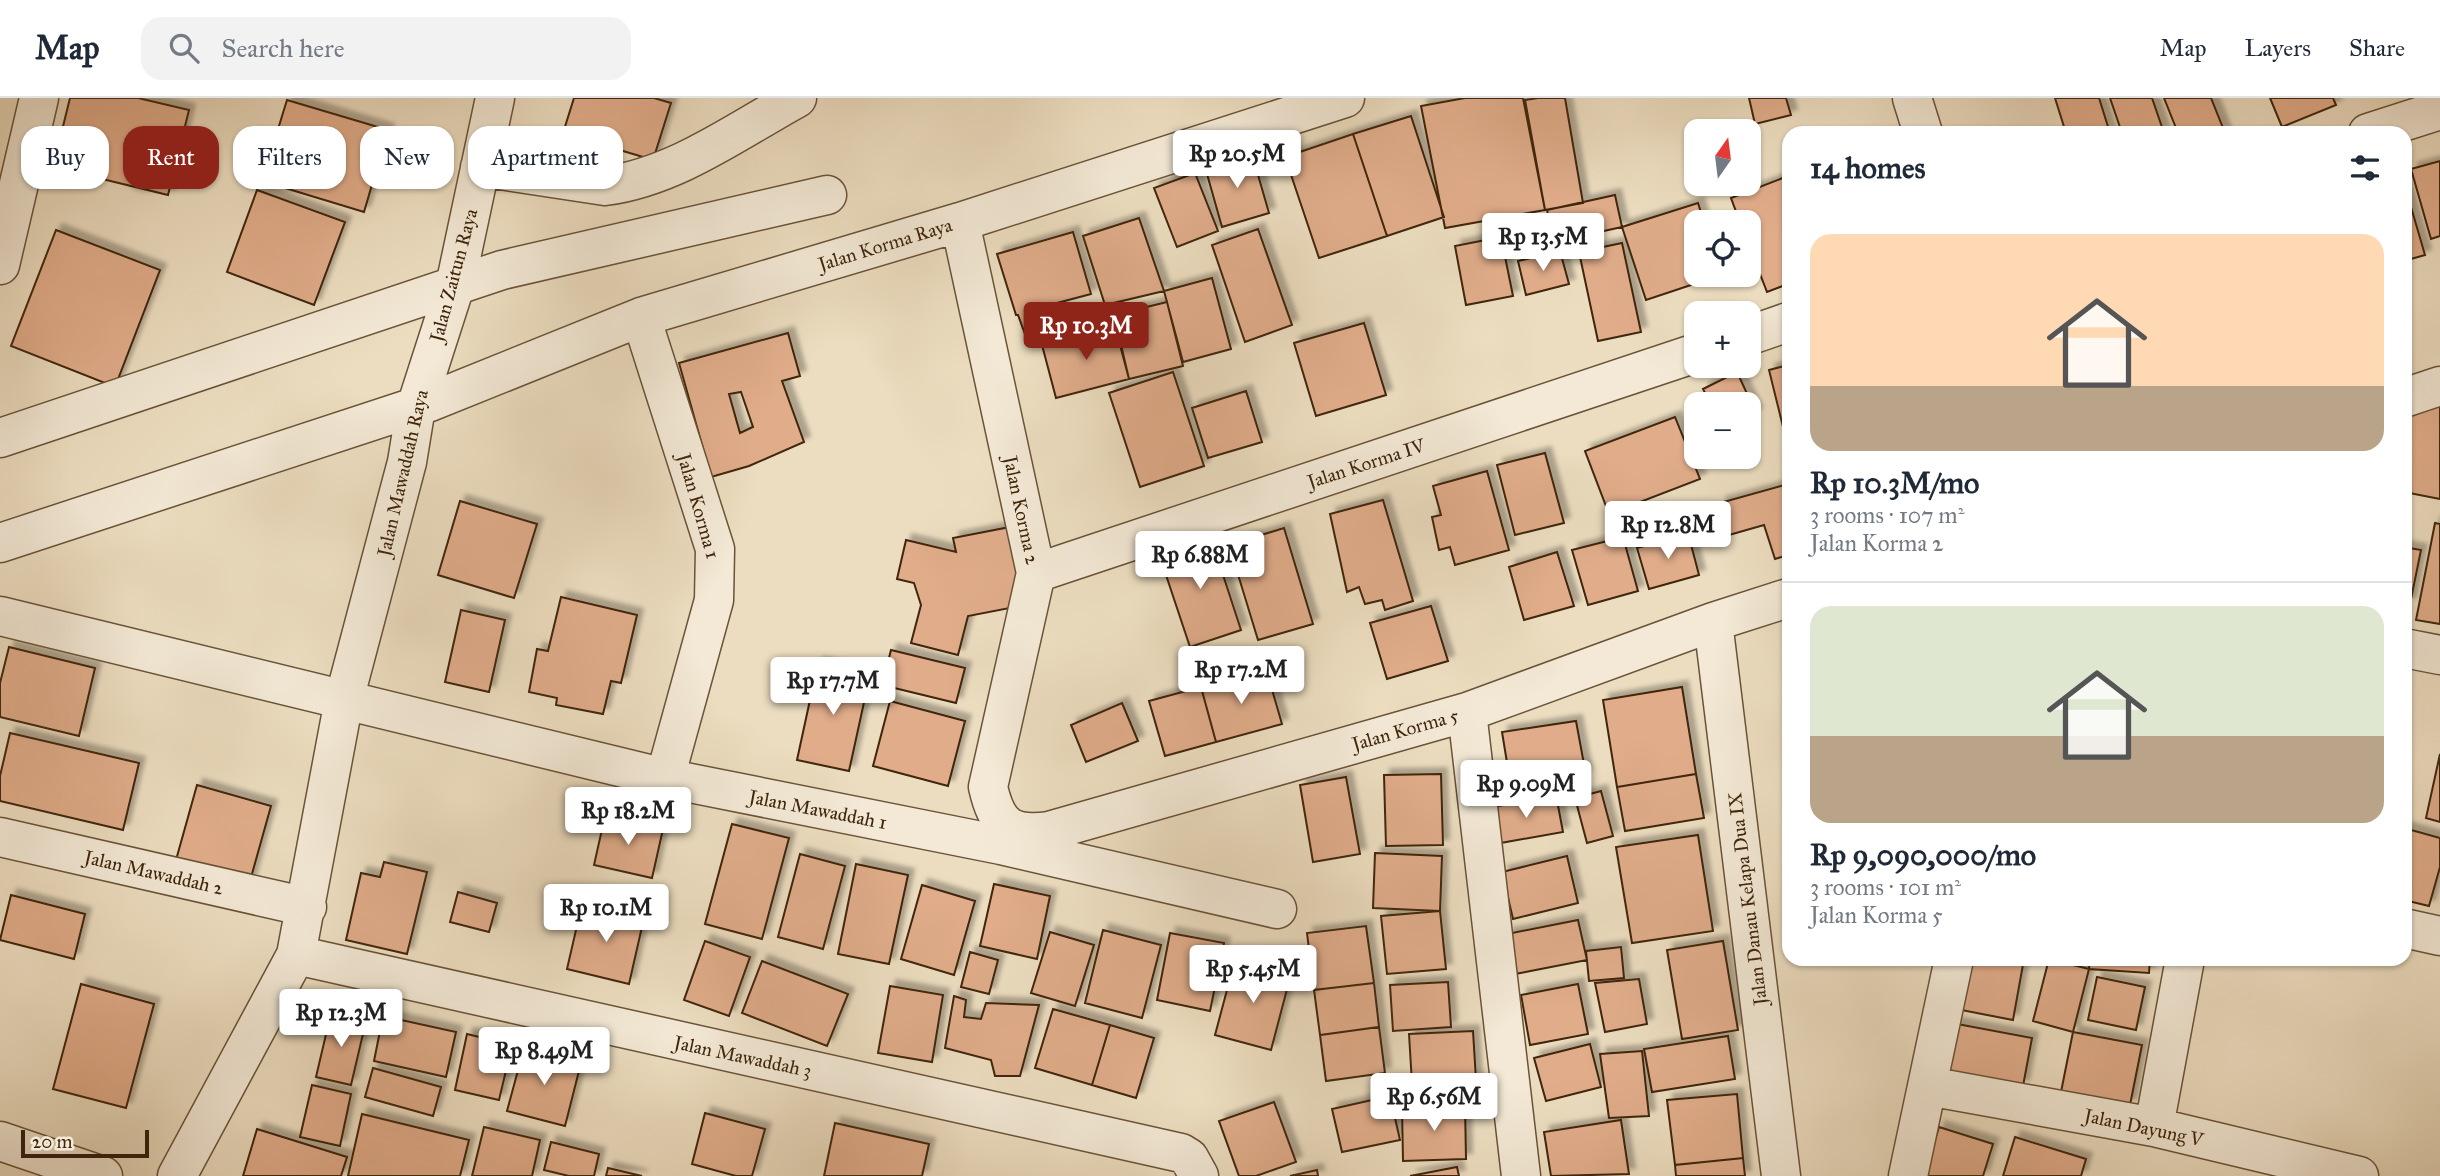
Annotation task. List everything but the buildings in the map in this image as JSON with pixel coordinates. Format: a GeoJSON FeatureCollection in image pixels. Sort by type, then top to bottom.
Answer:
{"type":"FeatureCollection","features":[{"type":"Feature","properties":{"kind":"street"},"geometry":{"type":"LineString","coordinates":[[0,265],[13,152],[39,98]]}},
{"type":"Feature","properties":{"kind":"street","name":"Jalan Zaitun Raya"},"geometry":{"type":"LineString","coordinates":[[489,126],[495,98]]}},
{"type":"Feature","properties":{"kind":"street"},"geometry":{"type":"LineString","coordinates":[[623,184],[652,176],[797,98]]}},
{"type":"Feature","properties":{"kind":"street","name":"Jalan Korma Raya"},"geometry":{"type":"LineString","coordinates":[[0,543],[641,317],[960,222],[1345,98]]}},
{"type":"Feature","properties":{"kind":"street"},"geometry":{"type":"LineString","coordinates":[[1912,98],[1921,126]]}},
{"type":"Feature","properties":{"kind":"street"},"geometry":{"type":"LineString","coordinates":[[2390,126],[2440,110]]}},
{"type":"Feature","properties":{"kind":"street","name":"Jalan Zaitun Raya"},"geometry":{"type":"LineString","coordinates":[[424,393],[455,286],[475,189]]}},
{"type":"Feature","properties":{"kind":"street"},"geometry":{"type":"LineString","coordinates":[[0,438],[502,270],[827,195]]}},
{"type":"Feature","properties":{"kind":"street","name":"Jalan Korma 2"},"geometry":{"type":"LineString","coordinates":[[960,222],[1036,573],[988,787],[992,805],[1010,839]]}},
{"type":"Feature","properties":{"kind":"street","name":"Jalan Korma 1"},"geometry":{"type":"LineString","coordinates":[[641,317],[715,549],[714,600],[665,778]]}},
{"type":"Feature","properties":{"kind":"street"},"geometry":{"type":"LineString","coordinates":[[1761,331],[1782,324]]}},
{"type":"Feature","properties":{"kind":"street","name":"Jalan Korma IV"},"geometry":{"type":"LineString","coordinates":[[1036,573],[1684,357]]}},
{"type":"Feature","properties":{"kind":"street"},"geometry":{"type":"LineString","coordinates":[[2412,395],[2440,386]]}},
{"type":"Feature","properties":{"kind":"street","name":"Jalan Mawaddah Raya"},"geometry":{"type":"LineString","coordinates":[[177,1176],[302,957],[307,907],[351,701],[424,393]]}},
{"type":"Feature","properties":{"kind":"street","name":"Jalan Korma 5"},"geometry":{"type":"LineString","coordinates":[[1010,839],[1049,831],[1467,712],[1713,622],[1782,600]]}},
{"type":"Feature","properties":{"kind":"street","name":"Jalan Mawaddah 1"},"geometry":{"type":"LineString","coordinates":[[0,616],[665,778],[1010,839],[1277,909]]}},
{"type":"Feature","properties":{"kind":"street","name":"Jalan Danau Kelapa Dua IX"},"geometry":{"type":"LineString","coordinates":[[1713,622],[1781,1176]]}},
{"type":"Feature","properties":{"kind":"street"},"geometry":{"type":"LineString","coordinates":[[2412,650],[2440,655]]}},
{"type":"Feature","properties":{"kind":"street","name":"Jalan Mawaddah Raya"},"geometry":{"type":"LineString","coordinates":[[194,1176],[302,957],[351,701]]}},
{"type":"Feature","properties":{"kind":"street"},"geometry":{"type":"LineString","coordinates":[[1467,712],[1521,1176]]}},
{"type":"Feature","properties":{"kind":"street","name":"Jalan Mawaddah 2"},"geometry":{"type":"LineString","coordinates":[[0,837],[307,907]]}},
{"type":"Feature","properties":{"kind":"street"},"geometry":{"type":"LineString","coordinates":[[2412,930],[2440,936]]}},
{"type":"Feature","properties":{"kind":"street","name":"Jalan Mawaddah 3"},"geometry":{"type":"LineString","coordinates":[[302,957],[1181,1153],[1194,1167]]}},
{"type":"Feature","properties":{"kind":"street"},"geometry":{"type":"LineString","coordinates":[[1908,1176],[1953,966]]}},
{"type":"Feature","properties":{"kind":"street"},"geometry":{"type":"LineString","coordinates":[[2154,1127],[2184,966]]}},
{"type":"Feature","properties":{"kind":"street","name":"Jalan Dayung V"},"geometry":{"type":"LineString","coordinates":[[1928,1086],[2154,1127],[2359,1176]]}},
{"type":"Feature","properties":{"kind":"street"},"geometry":{"type":"LineString","coordinates":[[0,1141],[103,1176]]}}]}
